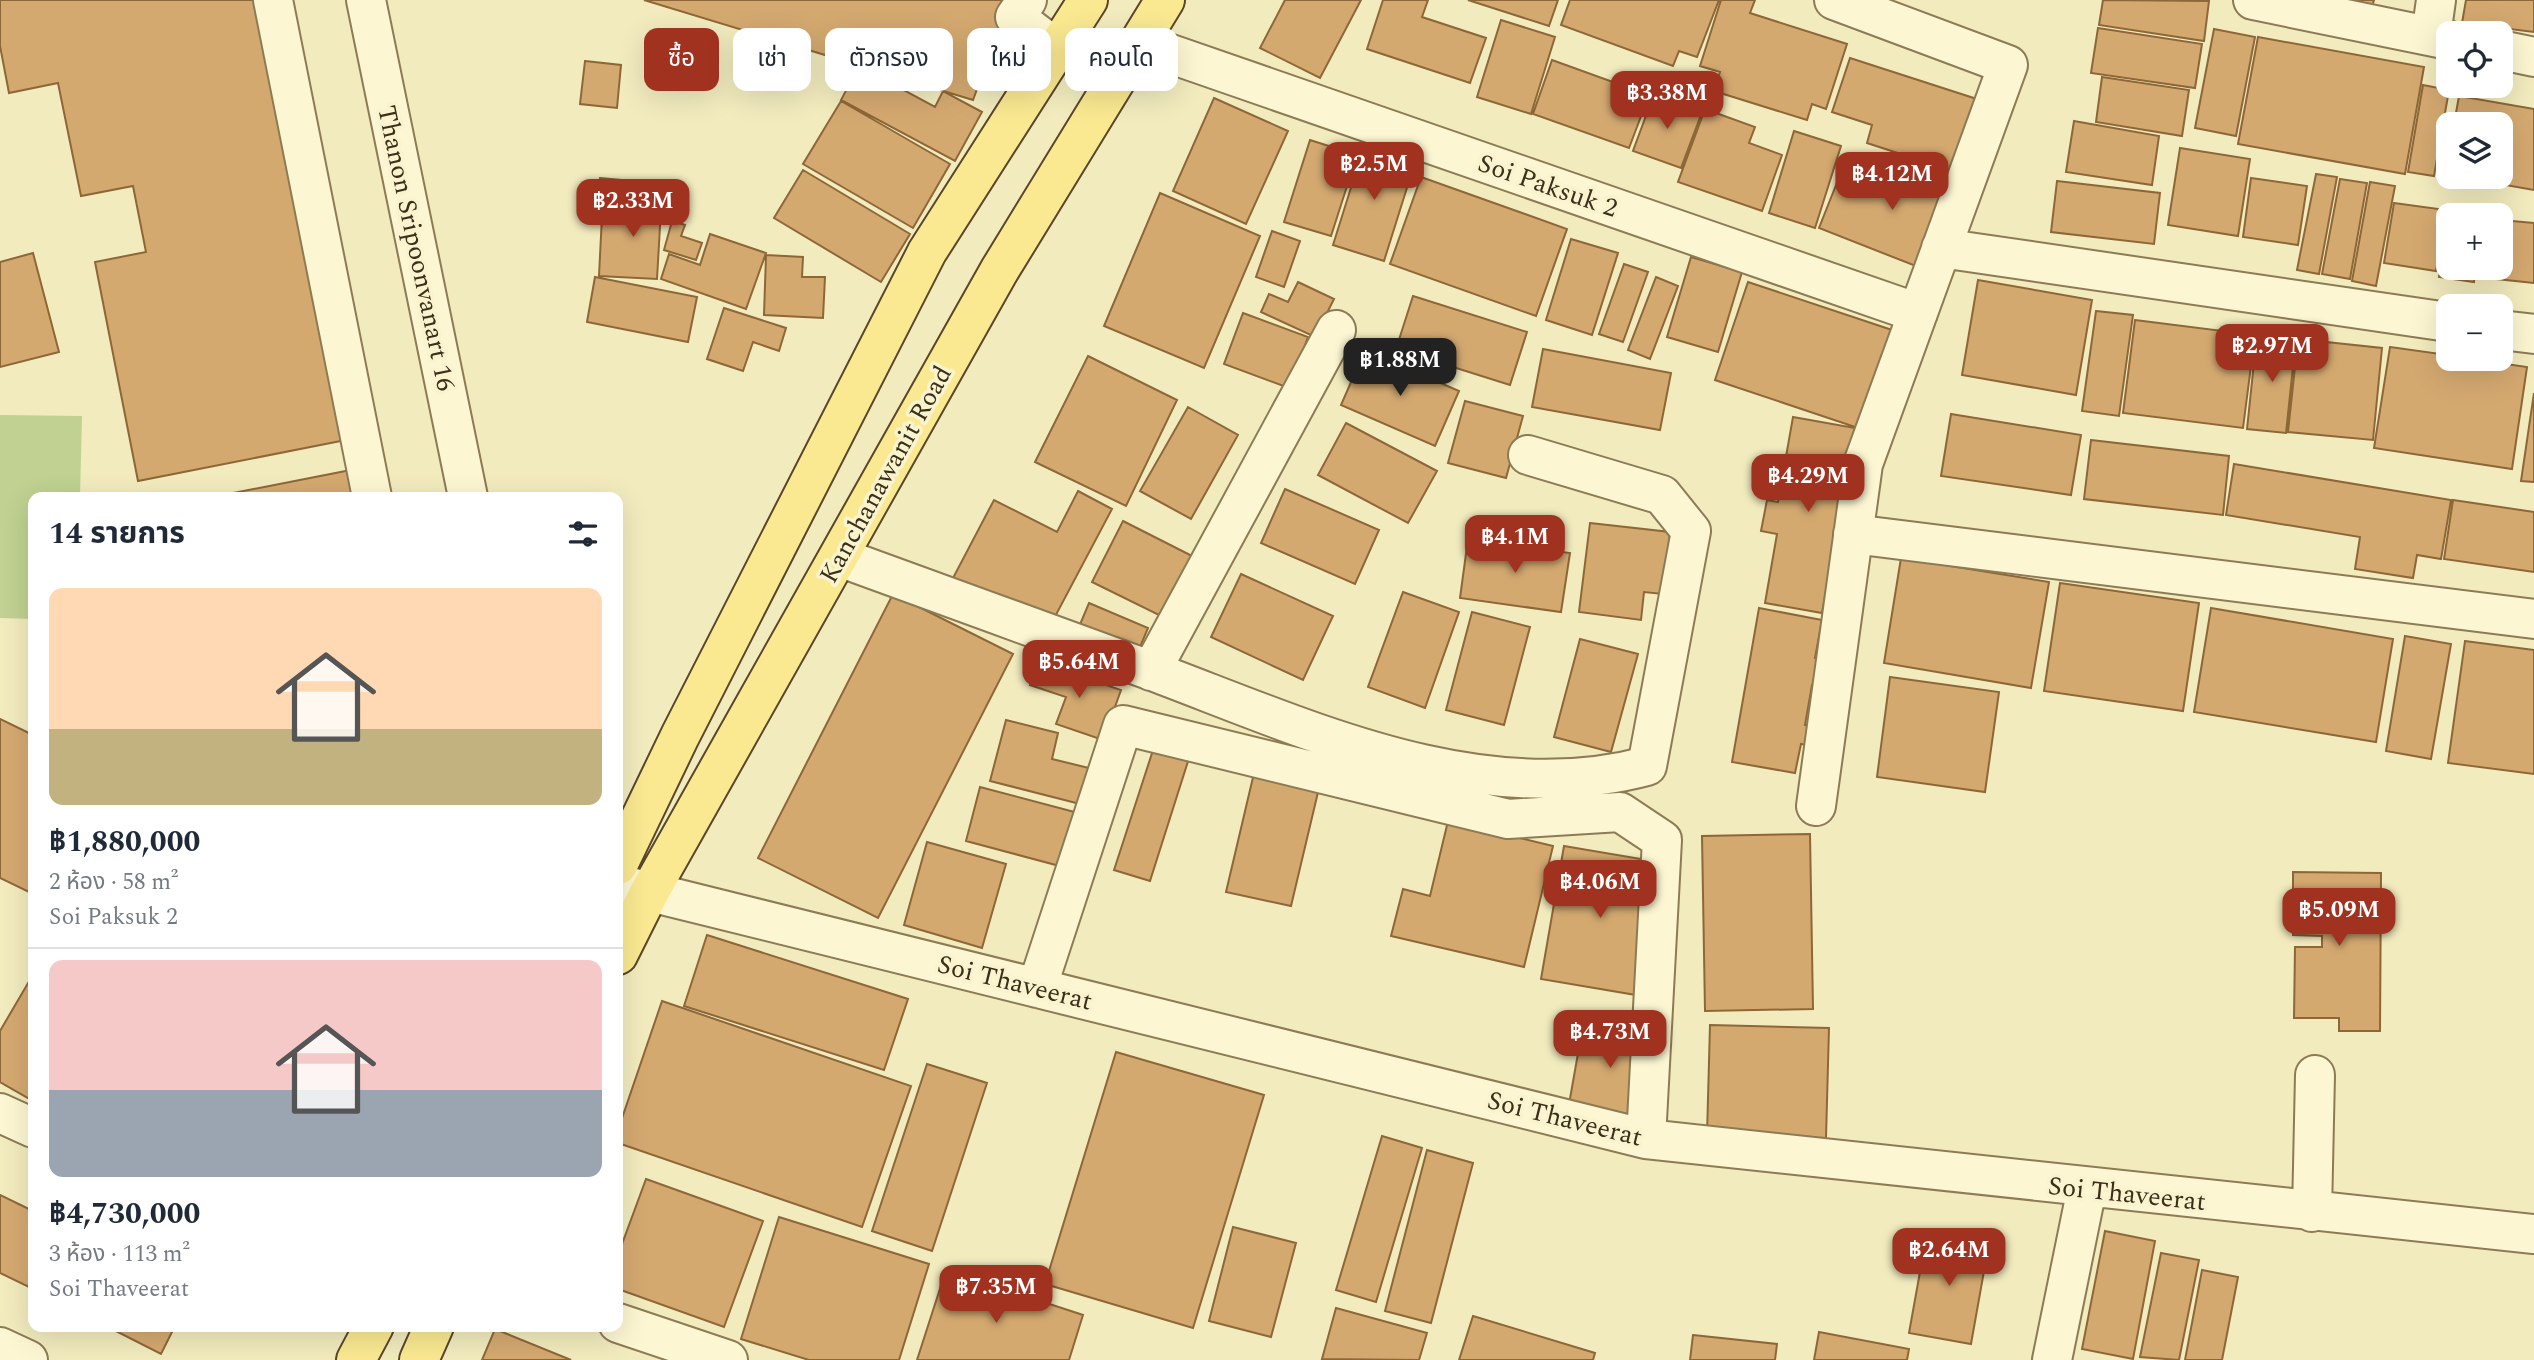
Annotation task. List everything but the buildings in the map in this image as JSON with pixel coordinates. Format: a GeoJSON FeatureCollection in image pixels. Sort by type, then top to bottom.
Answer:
{"type":"FeatureCollection","features":[{"type":"Feature","properties":{"kind":"main road"},"geometry":{"type":"LineString","coordinates":[[623,855],[680,736],[928,252],[1088,0]]}},
{"type":"Feature","properties":{"kind":"main road","name":"Kanchanawanit Road"},"geometry":{"type":"LineString","coordinates":[[1148,28],[1165,0]]}},
{"type":"Feature","properties":{"kind":"main road","name":"Kanchanawanit Road"},"geometry":{"type":"LineString","coordinates":[[623,934],[634,887],[839,557],[999,271],[1110,91]]}},
{"type":"Feature","properties":{"kind":"main road"},"geometry":{"type":"LineString","coordinates":[[356,1360],[370,1332]]}},
{"type":"Feature","properties":{"kind":"main road"},"geometry":{"type":"LineString","coordinates":[[418,1360],[431,1332]]}},
{"type":"Feature","properties":{"kind":"street"},"geometry":{"type":"LineString","coordinates":[[273,0],[371,492]]}},
{"type":"Feature","properties":{"kind":"street","name":"Thanon Sripoonvanart 16"},"geometry":{"type":"LineString","coordinates":[[366,0],[467,492]]}},
{"type":"Feature","properties":{"kind":"street"},"geometry":{"type":"LineString","coordinates":[[1027,0],[1015,17],[1056,49]]}},
{"type":"Feature","properties":{"kind":"street"},"geometry":{"type":"LineString","coordinates":[[1816,806],[1863,464],[2008,65],[1834,0]]}},
{"type":"Feature","properties":{"kind":"street"},"geometry":{"type":"LineString","coordinates":[[2253,0],[2436,25]]}},
{"type":"Feature","properties":{"kind":"street"},"geometry":{"type":"LineString","coordinates":[[2513,53],[2534,57]]}},
{"type":"Feature","properties":{"kind":"street","name":"Soi Paksuk 2"},"geometry":{"type":"LineString","coordinates":[[1178,57],[1918,313]]}},
{"type":"Feature","properties":{"kind":"street"},"geometry":{"type":"LineString","coordinates":[[1941,248],[2436,320]]}},
{"type":"Feature","properties":{"kind":"street"},"geometry":{"type":"LineString","coordinates":[[1151,671],[1336,330]]}},
{"type":"Feature","properties":{"kind":"street"},"geometry":{"type":"LineString","coordinates":[[2513,331],[2534,334]]}},
{"type":"Feature","properties":{"kind":"street"},"geometry":{"type":"LineString","coordinates":[[839,557],[1377,753],[1517,780],[1607,776],[1647,766],[1691,531],[1662,495],[1528,455]]}},
{"type":"Feature","properties":{"kind":"street"},"geometry":{"type":"LineString","coordinates":[[1853,534],[2534,619]]}},
{"type":"Feature","properties":{"kind":"street"},"geometry":{"type":"LineString","coordinates":[[1037,988],[1124,726],[1508,819],[1620,812],[1662,840],[1646,1139]]}},
{"type":"Feature","properties":{"kind":"street","name":"Soi Thaveerat"},"geometry":{"type":"LineString","coordinates":[[634,887],[1646,1139],[2534,1234]]}},
{"type":"Feature","properties":{"kind":"street"},"geometry":{"type":"LineString","coordinates":[[2312,1212],[2315,1075]]}},
{"type":"Feature","properties":{"kind":"street"},"geometry":{"type":"LineString","coordinates":[[0,1113],[28,1126]]}},
{"type":"Feature","properties":{"kind":"street"},"geometry":{"type":"LineString","coordinates":[[2052,1360],[2087,1188]]}},
{"type":"Feature","properties":{"kind":"street"},"geometry":{"type":"LineString","coordinates":[[623,1325],[728,1360]]}},
{"type":"Feature","properties":{"kind":"street"},"geometry":{"type":"LineString","coordinates":[[0,1347],[28,1360]]}},
{"type":"Feature","properties":{"kind":"green space"},"geometry":{"type":"Polygon","coordinates":[[[0,415],[82,416],[80,492],[28,492],[28,619],[0,618],[0,415]]]}}]}
